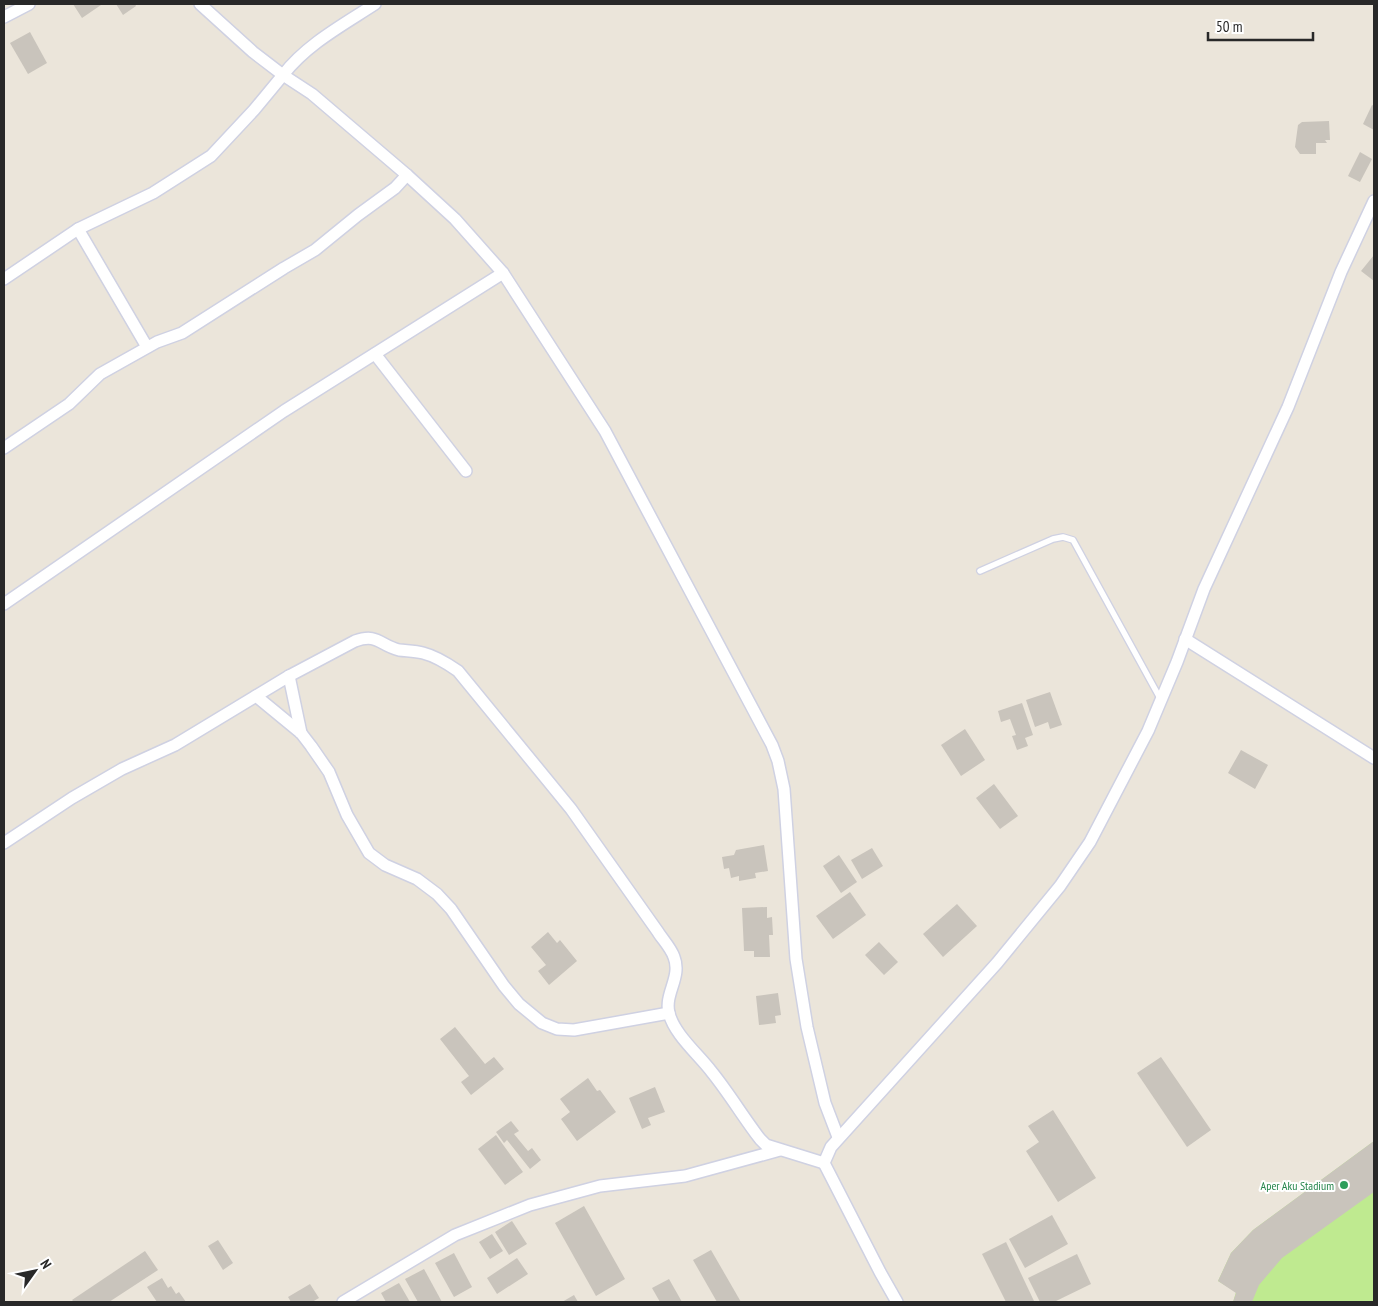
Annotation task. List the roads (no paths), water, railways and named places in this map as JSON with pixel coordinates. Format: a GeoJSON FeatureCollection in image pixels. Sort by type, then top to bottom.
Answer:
{"type":"FeatureCollection","features":[{"type":"Feature","properties":{"kind":"street"},"geometry":{"type":"LineString","coordinates":[[4,17],[29,4]]}},
{"type":"Feature","properties":{"kind":"street"},"geometry":{"type":"LineString","coordinates":[[200,4],[254,52],[283,75],[312,94],[407,175],[455,219],[503,273],[605,430],[772,745],[778,761],[784,789],[796,960],[807,1028],[817,1073],[838,1137]]}},
{"type":"Feature","properties":{"kind":"street"},"geometry":{"type":"LineString","coordinates":[[4,279],[78,229],[154,193],[211,156],[259,104],[298,57],[376,4]]}},
{"type":"Feature","properties":{"kind":"street"},"geometry":{"type":"LineString","coordinates":[[4,448],[68,404],[100,374],[147,348],[182,333],[315,250],[358,215],[396,188],[407,175]]}},
{"type":"Feature","properties":{"kind":"street"},"geometry":{"type":"LineString","coordinates":[[824,1163],[838,1137],[990,970],[1060,886],[1090,842],[1148,731],[1204,589],[1288,407],[1341,272],[1374,201]]}},
{"type":"Feature","properties":{"kind":"street"},"geometry":{"type":"LineString","coordinates":[[78,229],[147,348]]}},
{"type":"Feature","properties":{"kind":"street"},"geometry":{"type":"LineString","coordinates":[[4,604],[284,411],[503,273]]}},
{"type":"Feature","properties":{"kind":"street"},"geometry":{"type":"LineString","coordinates":[[375,354],[466,471]]}},
{"type":"Feature","properties":{"kind":"street"},"geometry":{"type":"LineString","coordinates":[[4,843],[72,798],[122,769],[175,745],[289,676],[355,641],[375,638],[399,650],[423,653],[448,664],[458,671],[572,809],[672,952],[676,964],[676,972],[667,999],[668,1013],[684,1040],[712,1072],[766,1145],[824,1163],[897,1302]]}},
{"type":"Feature","properties":{"kind":"street"},"geometry":{"type":"LineString","coordinates":[[1185,639],[1374,758]]}},
{"type":"Feature","properties":{"kind":"street"},"geometry":{"type":"LineString","coordinates":[[289,676],[301,733]]}},
{"type":"Feature","properties":{"kind":"street"},"geometry":{"type":"LineString","coordinates":[[256,696],[301,733],[329,772],[347,815],[370,853],[385,865],[417,880],[437,894],[451,909],[504,986],[520,1004],[542,1023],[557,1029],[574,1030],[668,1013]]}},
{"type":"Feature","properties":{"kind":"street"},"geometry":{"type":"LineString","coordinates":[[343,1302],[455,1235],[530,1205],[600,1186],[685,1176],[780,1150]]}},
{"type":"Feature","properties":{"kind":"lane"},"geometry":{"type":"LineString","coordinates":[[980,571],[1053,539],[1063,537],[1073,540],[1160,700]]}},
{"type":"Feature","properties":{"kind":"place","name":"Aper Aku Stadium"},"geometry":{"type":"Point","coordinates":[1344,1185]}}]}
